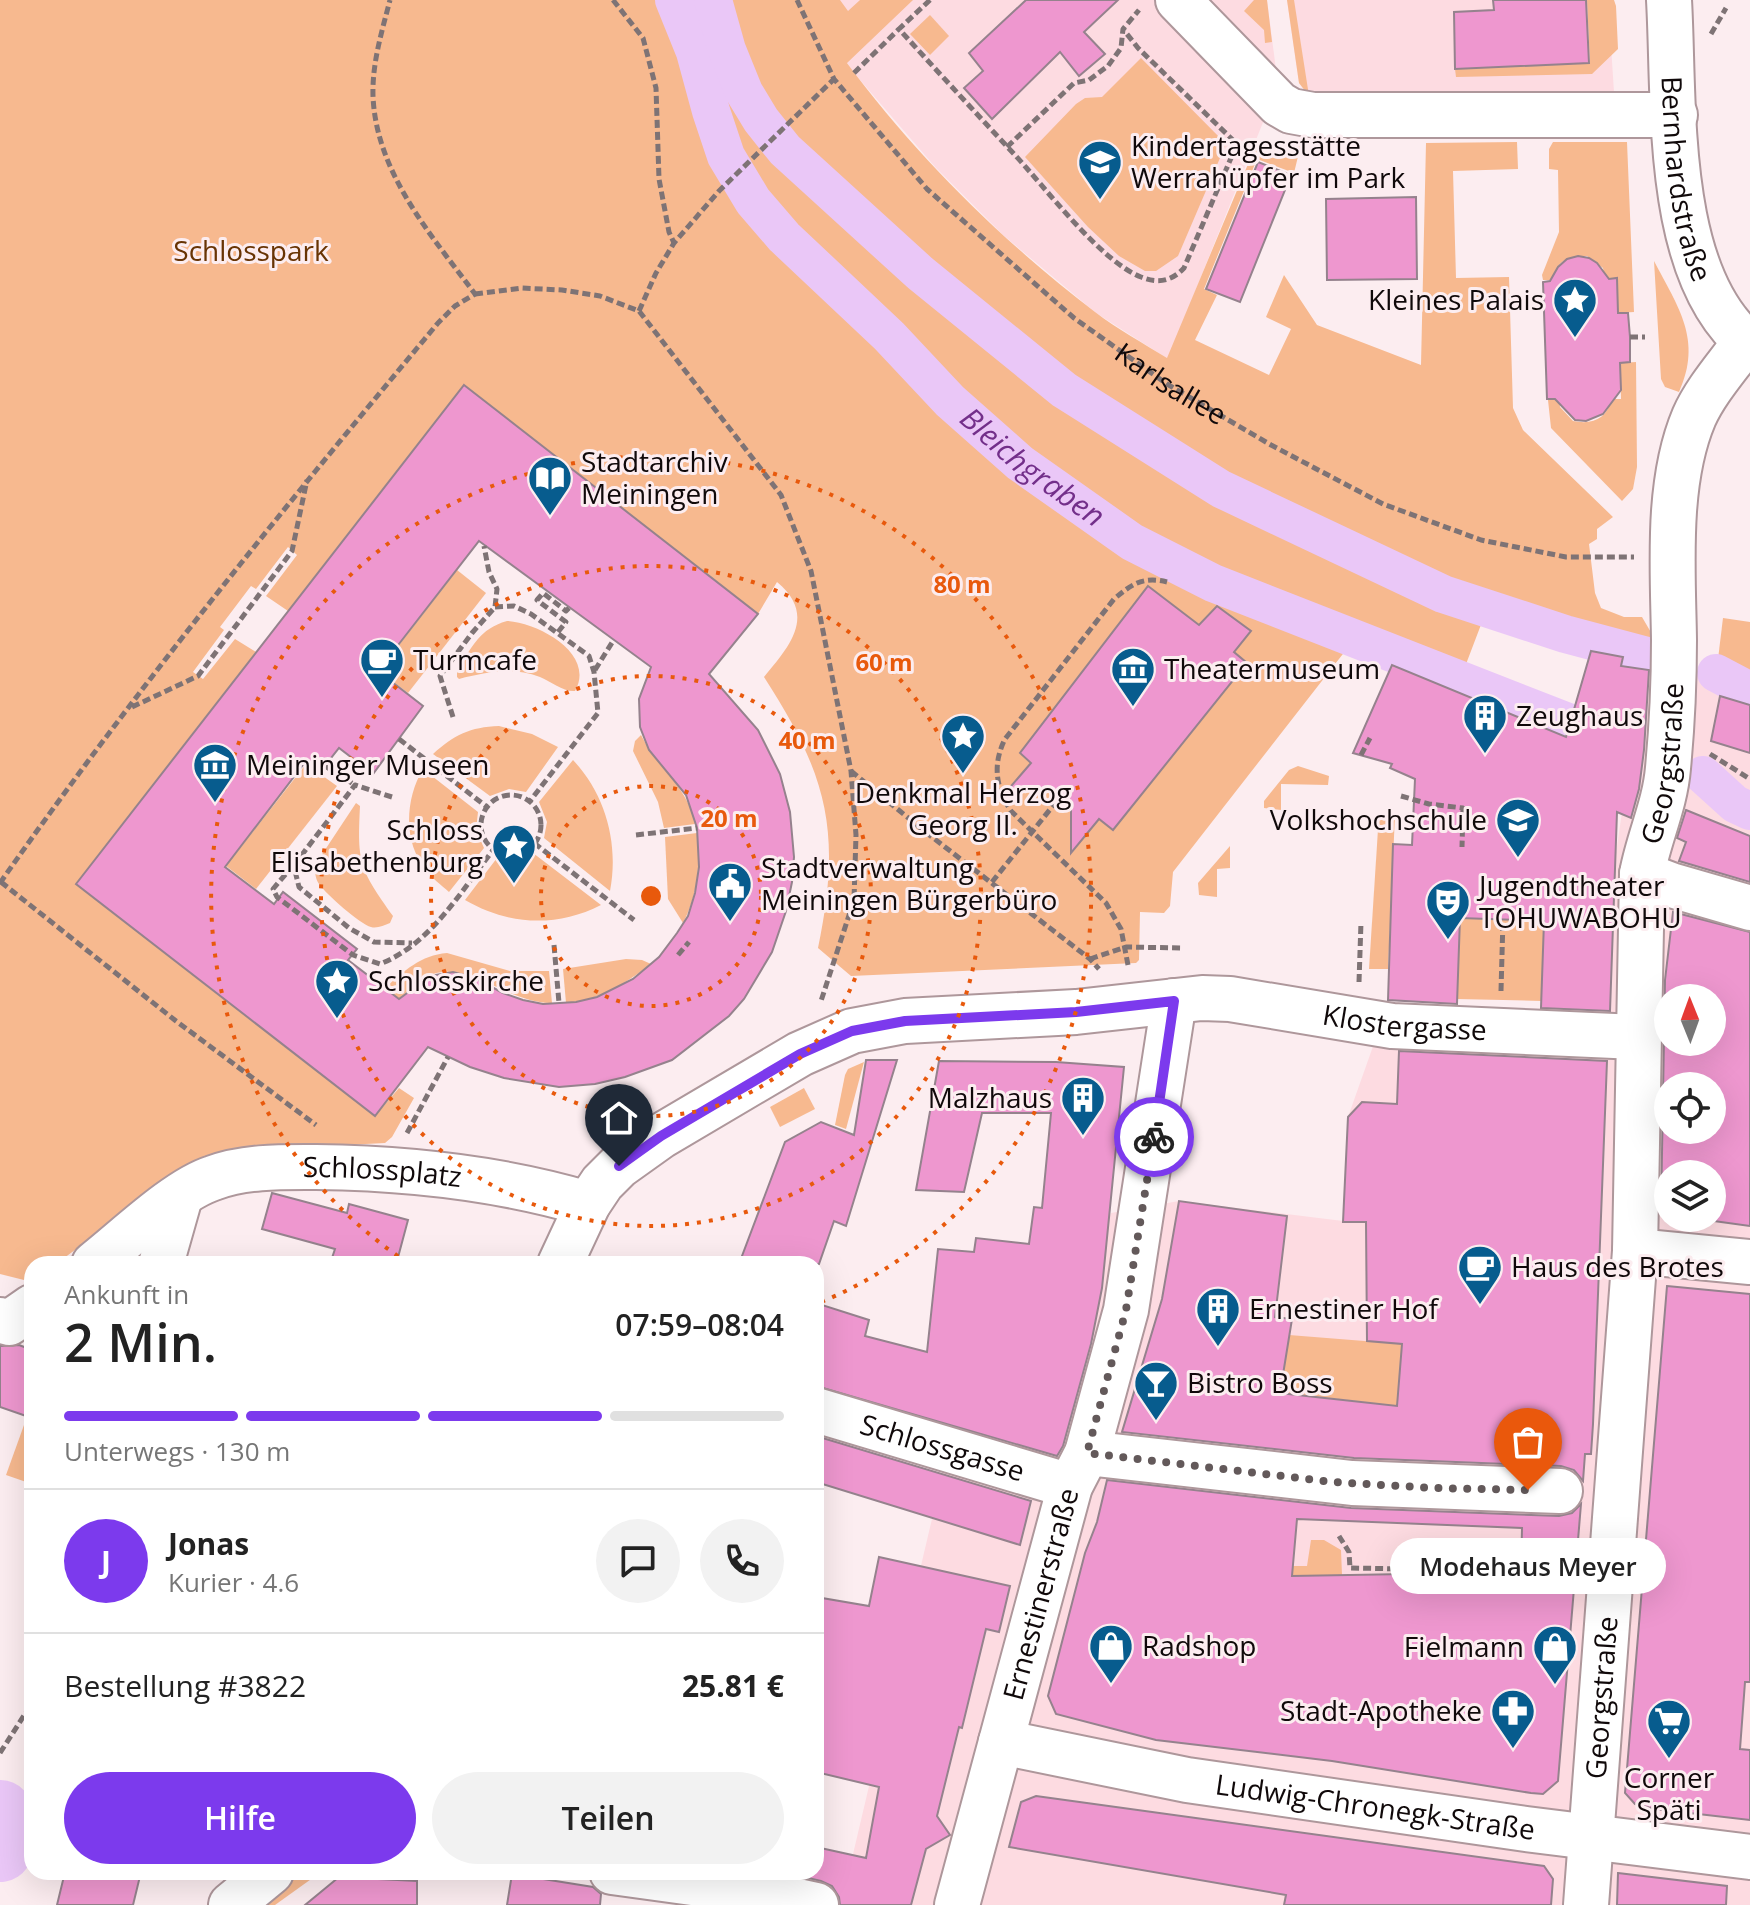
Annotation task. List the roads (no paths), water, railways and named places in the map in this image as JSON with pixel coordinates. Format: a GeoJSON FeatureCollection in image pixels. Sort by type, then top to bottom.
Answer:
{"type":"FeatureCollection","features":[{"type":"Feature","properties":{"kind":"street"},"geometry":{"type":"LineString","coordinates":[[1178,0],[1263,89],[1291,111],[1313,115],[1675,115]]}},
{"type":"Feature","properties":{"kind":"street","name":"Bernhardstraße"},"geometry":{"type":"LineString","coordinates":[[1669,0],[1680,190],[1689,241],[1705,286],[1721,313],[1748,344]]}},
{"type":"Feature","properties":{"kind":"street","name":"Georgstraße"},"geometry":{"type":"LineString","coordinates":[[1586,1905],[1635,1251],[1642,874],[1647,848],[1661,812],[1669,760],[1673,557],[1680,477],[1684,449],[1704,398],[1748,344]]}},
{"type":"Feature","properties":{"kind":"street"},"geometry":{"type":"LineString","coordinates":[[1642,874],[1750,908]]}},
{"type":"Feature","properties":{"kind":"street","name":"Klostergasse"},"geometry":{"type":"LineString","coordinates":[[1174,1001],[1230,999],[1381,1024],[1637,1037]]}},
{"type":"Feature","properties":{"kind":"street"},"geometry":{"type":"LineString","coordinates":[[564,1256],[588,1204],[602,1183],[637,1151],[800,1054],[852,1031],[905,1021],[1076,1012],[1174,1001]]}},
{"type":"Feature","properties":{"kind":"street","name":"Ernestinerstraße"},"geometry":{"type":"LineString","coordinates":[[957,1905],[1126,1310],[1174,1001]]}},
{"type":"Feature","properties":{"kind":"street","name":"Schlossplatz"},"geometry":{"type":"LineString","coordinates":[[104,1256],[180,1197],[211,1178],[245,1170],[372,1168],[426,1172],[549,1193],[588,1204]]}},
{"type":"Feature","properties":{"kind":"street"},"geometry":{"type":"LineString","coordinates":[[163,1256],[180,1197]]}},
{"type":"Feature","properties":{"kind":"street"},"geometry":{"type":"LineString","coordinates":[[1635,1251],[1750,1262]]}},
{"type":"Feature","properties":{"kind":"street"},"geometry":{"type":"LineString","coordinates":[[0,1320],[9,1323],[24,1313]]}},
{"type":"Feature","properties":{"kind":"street","name":"Schlossgasse"},"geometry":{"type":"LineString","coordinates":[[824,1412],[1079,1469],[1433,1488],[1560,1491]]}},
{"type":"Feature","properties":{"kind":"street","name":"Ludwig-Chronegk-Straße"},"geometry":{"type":"LineString","coordinates":[[1001,1742],[1187,1780],[1526,1829],[1750,1857]]}},
{"type":"Feature","properties":{"kind":"street"},"geometry":{"type":"LineString","coordinates":[[231,1905],[261,1880]]}},
{"type":"Feature","properties":{"kind":"street"},"geometry":{"type":"LineString","coordinates":[[671,1880],[751,1891],[816,1905]]}},
{"type":"Feature","properties":{"kind":"waterway","name":"Bleichgraben"},"geometry":{"type":"LineString","coordinates":[[674,0],[695,52],[726,156],[753,201],[784,237],[889,336],[950,401],[1020,463],[1132,542],[1213,583],[1573,724]]}},
{"type":"Feature","properties":{"kind":"waterway","name":"Bleichgraben"},"geometry":{"type":"LineString","coordinates":[[713,0],[727,50],[744,92],[785,150],[920,273],[1064,390],[1221,489],[1443,594],[1565,634],[1655,658]]}},
{"type":"Feature","properties":{"kind":"waterway","name":"Bleichgraben"},"geometry":{"type":"LineString","coordinates":[[1716,673],[1750,691]]}},
{"type":"Feature","properties":{"kind":"waterway","name":"Bleichgraben"},"geometry":{"type":"LineString","coordinates":[[1703,775],[1735,804],[1750,811]]}},
{"type":"Feature","properties":{"kind":"waterway"},"geometry":{"type":"LineString","coordinates":[[0,1813],[5,1826],[0,1849]]}},
{"type":"Feature","properties":{"kind":"place","name":"Kindertagesstätte Werrahüpfer im Park"},"geometry":{"type":"Point","coordinates":[1100,201]}},
{"type":"Feature","properties":{"kind":"place","name":"Kleines Palais"},"geometry":{"type":"Point","coordinates":[1575,339]}},
{"type":"Feature","properties":{"kind":"place","name":"Stadtarchiv Meiningen"},"geometry":{"type":"Point","coordinates":[550,517]}},
{"type":"Feature","properties":{"kind":"place","name":"Turmcafe"},"geometry":{"type":"Point","coordinates":[382,699]}},
{"type":"Feature","properties":{"kind":"place","name":"Theatermuseum"},"geometry":{"type":"Point","coordinates":[1133,708]}},
{"type":"Feature","properties":{"kind":"place","name":"Zeughaus"},"geometry":{"type":"Point","coordinates":[1485,755]}},
{"type":"Feature","properties":{"kind":"place","name":"Denkmal Herzog Georg II."},"geometry":{"type":"Point","coordinates":[963,775]}},
{"type":"Feature","properties":{"kind":"place","name":"Meininger Museen"},"geometry":{"type":"Point","coordinates":[215,804]}},
{"type":"Feature","properties":{"kind":"place","name":"Volkshochschule"},"geometry":{"type":"Point","coordinates":[1518,859]}},
{"type":"Feature","properties":{"kind":"place","name":"Schloss Elisabethenburg"},"geometry":{"type":"Point","coordinates":[514,885]}},
{"type":"Feature","properties":{"kind":"place","name":"Stadtverwaltung Meiningen Bürgerbüro"},"geometry":{"type":"Point","coordinates":[730,923]}},
{"type":"Feature","properties":{"kind":"place","name":"Jugendtheater TOHUWABOHU"},"geometry":{"type":"Point","coordinates":[1448,941]}},
{"type":"Feature","properties":{"kind":"place","name":"Schlosskirche"},"geometry":{"type":"Point","coordinates":[337,1020]}},
{"type":"Feature","properties":{"kind":"place","name":"Malzhaus"},"geometry":{"type":"Point","coordinates":[1083,1137]}},
{"type":"Feature","properties":{"kind":"place","name":"Haus des Brotes"},"geometry":{"type":"Point","coordinates":[1480,1306]}},
{"type":"Feature","properties":{"kind":"place","name":"Ernestiner Hof"},"geometry":{"type":"Point","coordinates":[1218,1348]}},
{"type":"Feature","properties":{"kind":"place","name":"Bistro Boss"},"geometry":{"type":"Point","coordinates":[1156,1422]}},
{"type":"Feature","properties":{"kind":"place","name":"Modehaus Meyer"},"geometry":{"type":"Point","coordinates":[1528,1490]}},
{"type":"Feature","properties":{"kind":"place","name":"Radshop"},"geometry":{"type":"Point","coordinates":[1111,1685]}},
{"type":"Feature","properties":{"kind":"place","name":"Fielmann"},"geometry":{"type":"Point","coordinates":[1555,1686]}},
{"type":"Feature","properties":{"kind":"place","name":"Stadt-Apotheke"},"geometry":{"type":"Point","coordinates":[1513,1750]}},
{"type":"Feature","properties":{"kind":"place","name":"Corner Späti"},"geometry":{"type":"Point","coordinates":[1669,1760]}},
{"type":"Feature","properties":{"kind":"park label","name":"Schlosspark"},"geometry":{"type":"Point","coordinates":[251,251]}}]}
